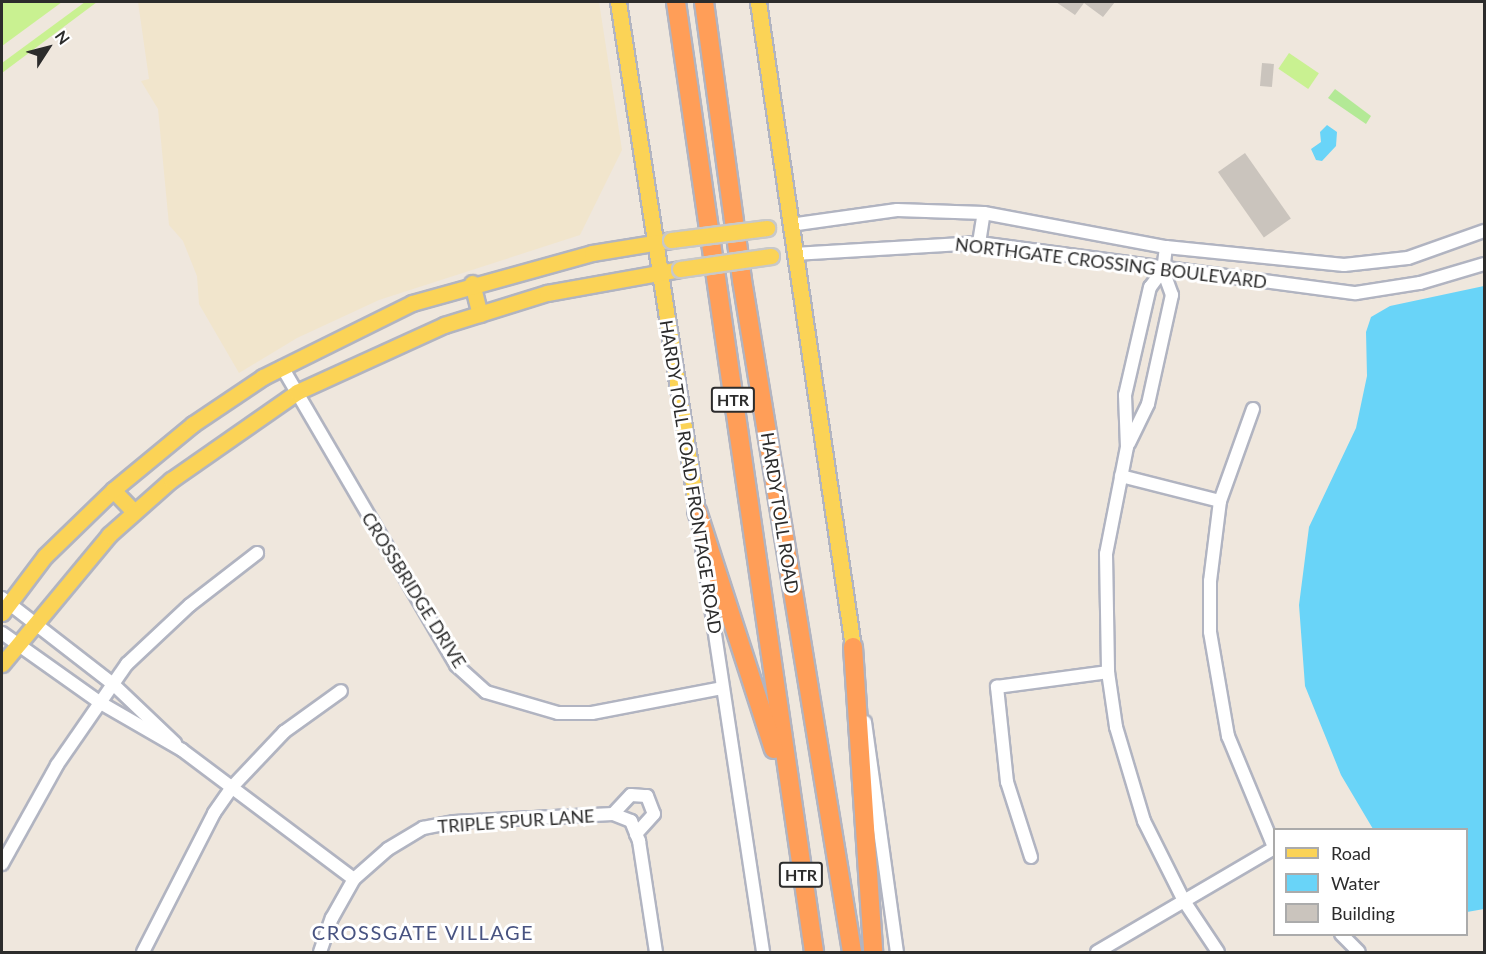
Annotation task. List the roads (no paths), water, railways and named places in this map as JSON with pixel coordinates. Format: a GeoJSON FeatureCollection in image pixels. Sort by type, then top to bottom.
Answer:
{"type":"FeatureCollection","features":[{"type":"Feature","properties":{"kind":"highway","name":"HARDY TOLL ROAD"},"geometry":{"type":"LineString","coordinates":[[676,2],[789,798],[814,952]]}},
{"type":"Feature","properties":{"kind":"highway","name":"HARDY TOLL ROAD"},"geometry":{"type":"LineString","coordinates":[[704,2],[742,280],[852,952]]}},
{"type":"Feature","properties":{"kind":"highway"},"geometry":{"type":"LineString","coordinates":[[697,511],[789,798]]}},
{"type":"Feature","properties":{"kind":"highway"},"geometry":{"type":"LineString","coordinates":[[853,647],[873,952]]}},
{"type":"Feature","properties":{"kind":"main road","name":"HARDY TOLL ROAD FRONTAGE ROAD"},"geometry":{"type":"LineString","coordinates":[[618,2],[697,511]]}},
{"type":"Feature","properties":{"kind":"main road"},"geometry":{"type":"LineString","coordinates":[[758,2],[853,647]]}},
{"type":"Feature","properties":{"kind":"main road","name":"NORTHGATE CROSSING BOULEVARD"},"geometry":{"type":"LineString","coordinates":[[4,605],[45,556],[113,490],[193,424],[282,367],[412,303],[472,283],[655,242],[790,225]]}},
{"type":"Feature","properties":{"kind":"main road","name":"NORTHGATE CROSSING BOULEVARD"},"geometry":{"type":"LineString","coordinates":[[2,664],[33,623],[134,512],[233,433],[297,392],[402,341],[547,294],[660,272],[794,254]]}},
{"type":"Feature","properties":{"kind":"main road"},"geometry":{"type":"LineString","coordinates":[[472,283],[480,314]]}},
{"type":"Feature","properties":{"kind":"main road"},"geometry":{"type":"LineString","coordinates":[[113,490],[134,512]]}},
{"type":"Feature","properties":{"kind":"street","name":"NORTHGATE CROSSING BOULEVARD"},"geometry":{"type":"LineString","coordinates":[[790,225],[897,210],[984,213],[1166,248],[1344,265],[1408,258],[1485,231]]}},
{"type":"Feature","properties":{"kind":"street"},"geometry":{"type":"LineString","coordinates":[[979,243],[984,213]]}},
{"type":"Feature","properties":{"kind":"street","name":"NORTHGATE CROSSING BOULEVARD"},"geometry":{"type":"LineString","coordinates":[[794,254],[979,243],[1162,270],[1356,293],[1420,283],[1485,264]]}},
{"type":"Feature","properties":{"kind":"street"},"geometry":{"type":"LineString","coordinates":[[1166,248],[1162,270],[1150,287],[1125,395],[1127,447],[1106,554],[1108,672],[1129,780],[1184,901],[1218,952]]}},
{"type":"Feature","properties":{"kind":"street"},"geometry":{"type":"LineString","coordinates":[[1127,447],[1148,404],[1172,295],[1162,270]]}},
{"type":"Feature","properties":{"kind":"street","name":"CROSSBRIDGE DRIVE"},"geometry":{"type":"LineString","coordinates":[[282,367],[456,665],[486,692],[522,705],[592,713],[722,688]]}},
{"type":"Feature","properties":{"kind":"street"},"geometry":{"type":"LineString","coordinates":[[1253,409],[1220,501],[1210,581],[1216,688],[1242,779],[1273,844]]}},
{"type":"Feature","properties":{"kind":"street"},"geometry":{"type":"LineString","coordinates":[[1121,476],[1220,501]]}},
{"type":"Feature","properties":{"kind":"street","name":"HARDY TOLL ROAD FRONTAGE ROAD"},"geometry":{"type":"LineString","coordinates":[[697,511],[763,952]]}},
{"type":"Feature","properties":{"kind":"street"},"geometry":{"type":"LineString","coordinates":[[2,864],[99,702],[127,664],[190,605],[257,553]]}},
{"type":"Feature","properties":{"kind":"street"},"geometry":{"type":"LineString","coordinates":[[4,605],[33,623],[113,684],[182,750]]}},
{"type":"Feature","properties":{"kind":"street"},"geometry":{"type":"LineString","coordinates":[[2,633],[99,702],[182,750],[354,879]]}},
{"type":"Feature","properties":{"kind":"street"},"geometry":{"type":"LineString","coordinates":[[853,647],[897,952]]}},
{"type":"Feature","properties":{"kind":"street"},"geometry":{"type":"LineString","coordinates":[[1030,857],[1007,783],[997,687],[1108,672]]}},
{"type":"Feature","properties":{"kind":"street"},"geometry":{"type":"LineString","coordinates":[[142,952],[214,813],[232,787],[284,732],[341,691]]}},
{"type":"Feature","properties":{"kind":"street"},"geometry":{"type":"LineString","coordinates":[[613,814],[631,795],[647,796],[654,814],[636,834],[656,952]]}},
{"type":"Feature","properties":{"kind":"street","name":"TRIPLE SPUR LANE"},"geometry":{"type":"LineString","coordinates":[[320,952],[332,918],[354,879],[388,849],[423,828],[454,822],[613,814],[631,821],[636,834]]}},
{"type":"Feature","properties":{"kind":"street"},"geometry":{"type":"LineString","coordinates":[[1097,952],[1273,849]]}},
{"type":"Feature","properties":{"kind":"street"},"geometry":{"type":"LineString","coordinates":[[1343,936],[1359,952]]}},
{"type":"Feature","properties":{"kind":"water"},"geometry":{"type":"Polygon","coordinates":[[[1327,125],[1337,132],[1336,146],[1322,161],[1316,160],[1311,149],[1321,142],[1320,132],[1327,125]]]}},
{"type":"Feature","properties":{"kind":"water"},"geometry":{"type":"Polygon","coordinates":[[[1484,286],[1484,909],[1468,912],[1468,828],[1372,828],[1341,775],[1305,686],[1299,605],[1309,527],[1356,428],[1367,376],[1366,332],[1371,317],[1390,306],[1484,286]]]}},
{"type":"Feature","properties":{"kind":"district","name":"CROSSGATE VILLAGE"},"geometry":{"type":"Point","coordinates":[423,932]}}]}
